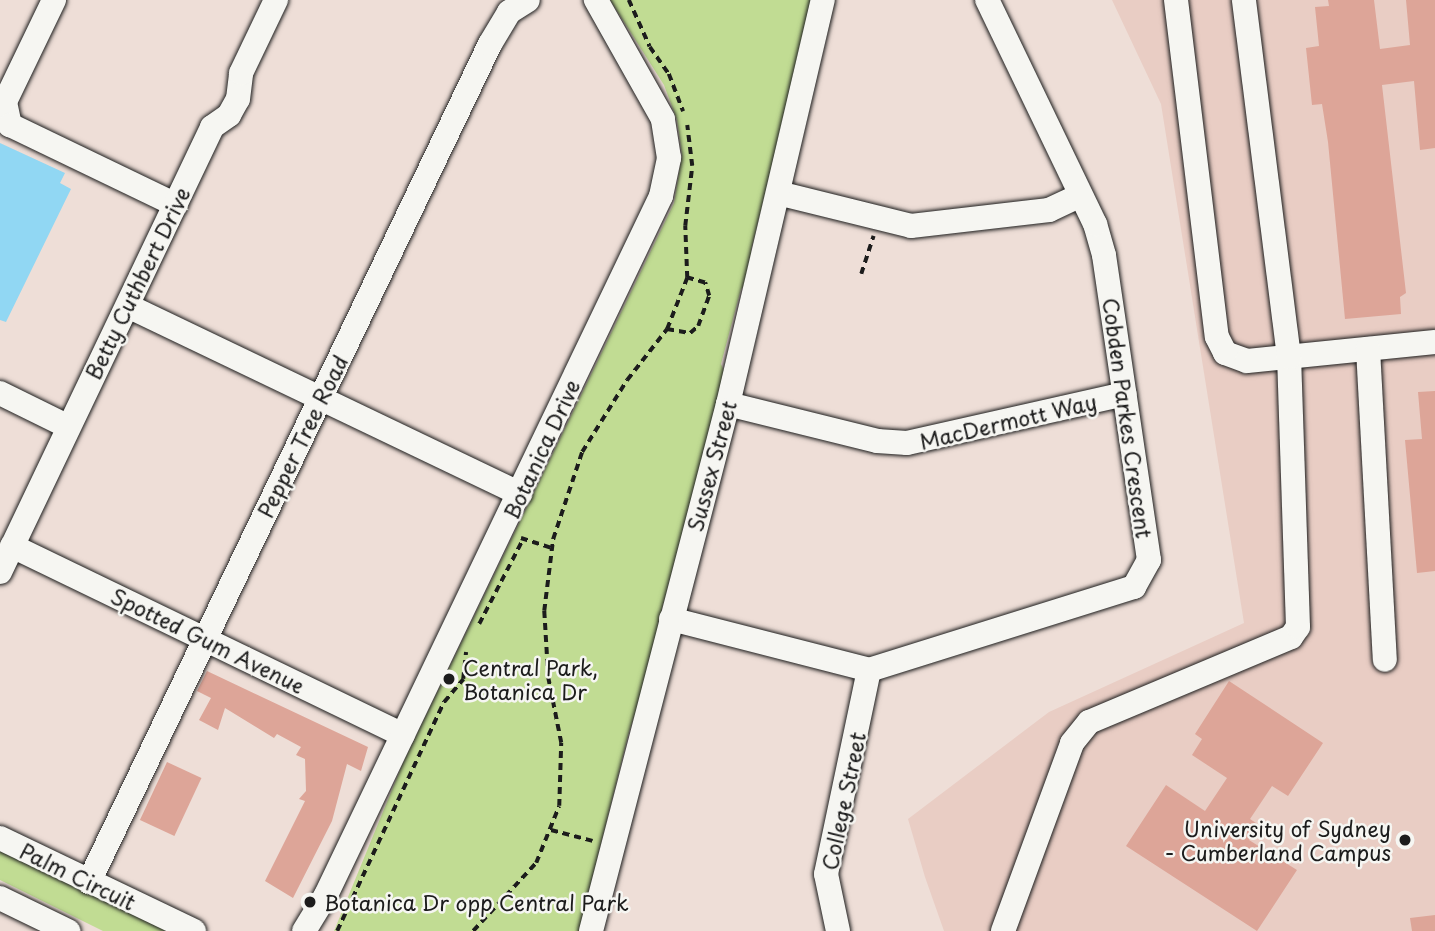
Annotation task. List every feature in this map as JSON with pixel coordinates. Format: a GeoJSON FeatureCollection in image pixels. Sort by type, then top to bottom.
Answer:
{"type":"FeatureCollection","features":[{"type":"Feature","properties":{"kind":"street"},"geometry":{"type":"LineString","coordinates":[[54,0],[5,102],[10,125],[176,205]]}},
{"type":"Feature","properties":{"kind":"street","name":"Betty Cuthbert Drive"},"geometry":{"type":"LineString","coordinates":[[0,572],[67,426],[128,306],[212,127],[229,115],[238,99],[241,73],[276,0]]}},
{"type":"Feature","properties":{"kind":"street","name":"Pepper Tree Road"},"geometry":{"type":"LineString","coordinates":[[89,882],[490,44],[509,12],[528,0]]}},
{"type":"Feature","properties":{"kind":"street","name":"Botanica Drive"},"geometry":{"type":"LineString","coordinates":[[304,931],[326,895],[403,734],[513,534],[520,494],[666,178],[669,158],[663,119],[634,61],[596,0]]}},
{"type":"Feature","properties":{"kind":"street","name":"Sussex Street"},"geometry":{"type":"LineString","coordinates":[[591,931],[728,404],[823,0]]}},
{"type":"Feature","properties":{"kind":"street","name":"Cobden Parkes Crescent"},"geometry":{"type":"LineString","coordinates":[[869,670],[1134,587],[1149,560],[1104,255],[1082,195],[987,0]]}},
{"type":"Feature","properties":{"kind":"street"},"geometry":{"type":"LineString","coordinates":[[1176,0],[1217,337],[1225,353],[1237,360],[1435,342]]}},
{"type":"Feature","properties":{"kind":"street"},"geometry":{"type":"LineString","coordinates":[[1003,931],[1072,743],[1089,722],[1291,636],[1298,626],[1289,357],[1244,0]]}},
{"type":"Feature","properties":{"kind":"street"},"geometry":{"type":"LineString","coordinates":[[778,193],[877,220],[911,226],[1049,210],[1082,195]]}},
{"type":"Feature","properties":{"kind":"street"},"geometry":{"type":"LineString","coordinates":[[128,306],[520,494]]}},
{"type":"Feature","properties":{"kind":"street"},"geometry":{"type":"LineString","coordinates":[[1368,349],[1385,660]]}},
{"type":"Feature","properties":{"kind":"street"},"geometry":{"type":"LineString","coordinates":[[0,393],[67,426]]}},
{"type":"Feature","properties":{"kind":"street","name":"MacDermott Way"},"geometry":{"type":"LineString","coordinates":[[728,404],[877,441],[907,443],[1125,394]]}},
{"type":"Feature","properties":{"kind":"street","name":"Spotted Gum Avenue"},"geometry":{"type":"LineString","coordinates":[[12,546],[403,734]]}},
{"type":"Feature","properties":{"kind":"street"},"geometry":{"type":"LineString","coordinates":[[671,619],[869,670]]}},
{"type":"Feature","properties":{"kind":"street","name":"College Street"},"geometry":{"type":"LineString","coordinates":[[838,931],[826,874],[869,670]]}},
{"type":"Feature","properties":{"kind":"street","name":"Palm Circuit"},"geometry":{"type":"LineString","coordinates":[[0,838],[194,931]]}},
{"type":"Feature","properties":{"kind":"street","name":"Botanica Drive"},"geometry":{"type":"LineString","coordinates":[[322,931],[326,895]]}},
{"type":"Feature","properties":{"kind":"street"},"geometry":{"type":"LineString","coordinates":[[0,898],[68,931]]}},
{"type":"Feature","properties":{"kind":"path"},"geometry":{"type":"LineString","coordinates":[[473,931],[536,863],[551,830],[563,775],[544,611],[551,548],[582,452],[627,380],[667,329],[687,278],[689,135],[669,74],[650,47],[629,0]]}},
{"type":"Feature","properties":{"kind":"path"},"geometry":{"type":"LineString","coordinates":[[861,274],[877,220]]}},
{"type":"Feature","properties":{"kind":"path"},"geometry":{"type":"LineString","coordinates":[[667,329],[691,333],[698,326],[709,296],[705,283],[687,278]]}},
{"type":"Feature","properties":{"kind":"path"},"geometry":{"type":"LineString","coordinates":[[470,634],[487,617],[513,534],[551,548]]}},
{"type":"Feature","properties":{"kind":"path"},"geometry":{"type":"LineString","coordinates":[[337,931],[444,702],[463,679],[466,646]]}},
{"type":"Feature","properties":{"kind":"path"},"geometry":{"type":"LineString","coordinates":[[551,830],[613,847]]}},
{"type":"Feature","properties":{"kind":"shaded area"},"geometry":{"type":"Polygon","coordinates":[[[1112,0],[1435,0],[1435,931],[944,931],[925,877],[908,819],[1049,712],[1244,623],[1161,104],[1112,0]]]}},
{"type":"Feature","properties":{"kind":"green space"},"geometry":{"type":"Polygon","coordinates":[[[610,0],[814,0],[751,250],[753,262],[748,284],[741,289],[721,364],[725,373],[658,624],[661,635],[629,732],[579,931],[334,931],[403,763],[674,203],[682,155],[677,120],[664,85],[610,0]]]}},
{"type":"Feature","properties":{"kind":"green space"},"geometry":{"type":"Polygon","coordinates":[[[0,847],[176,931],[103,931],[0,880],[0,847]]]}},
{"type":"Feature","properties":{"kind":"water"},"geometry":{"type":"Polygon","coordinates":[[[0,143],[65,173],[60,183],[71,189],[6,322],[0,320],[0,143]]]}},
{"type":"Feature","properties":{"kind":"building"},"geometry":{"type":"Polygon","coordinates":[[[1328,0],[1374,0],[1380,49],[1410,45],[1406,0],[1435,0],[1435,148],[1420,150],[1414,81],[1382,85],[1406,293],[1400,297],[1401,314],[1345,319],[1328,142],[1322,104],[1312,105],[1306,48],[1319,46],[1315,7],[1329,6],[1328,0]]]}},
{"type":"Feature","properties":{"kind":"building"},"geometry":{"type":"Polygon","coordinates":[[[1435,391],[1435,571],[1417,573],[1405,440],[1422,439],[1418,392],[1435,391]]]}},
{"type":"Feature","properties":{"kind":"building"},"geometry":{"type":"Polygon","coordinates":[[[207,671],[368,747],[361,771],[347,764],[332,821],[293,898],[265,881],[305,801],[299,799],[306,791],[305,759],[296,755],[301,747],[277,734],[274,738],[225,708],[218,730],[199,720],[211,698],[197,691],[207,671]]]}},
{"type":"Feature","properties":{"kind":"building"},"geometry":{"type":"Polygon","coordinates":[[[1229,681],[1323,743],[1288,796],[1272,786],[1250,819],[1259,825],[1249,840],[1297,870],[1257,931],[1126,846],[1166,785],[1205,811],[1227,778],[1192,755],[1202,739],[1195,734],[1229,681]]]}},
{"type":"Feature","properties":{"kind":"building"},"geometry":{"type":"Polygon","coordinates":[[[167,762],[201,778],[174,836],[140,820],[167,762]]]}},
{"type":"Feature","properties":{"kind":"building"},"geometry":{"type":"Polygon","coordinates":[[[1435,915],[1435,931],[1412,931],[1410,918],[1435,915]]]}},
{"type":"Feature","properties":{"kind":"place","name":"Central Park, Botanica Dr"},"geometry":{"type":"Point","coordinates":[449,679]}},
{"type":"Feature","properties":{"kind":"place","name":"University of Sydney - Cumberland Campus"},"geometry":{"type":"Point","coordinates":[1405,840]}},
{"type":"Feature","properties":{"kind":"place","name":"Botanica Dr opp Central Park"},"geometry":{"type":"Point","coordinates":[310,902]}}]}
